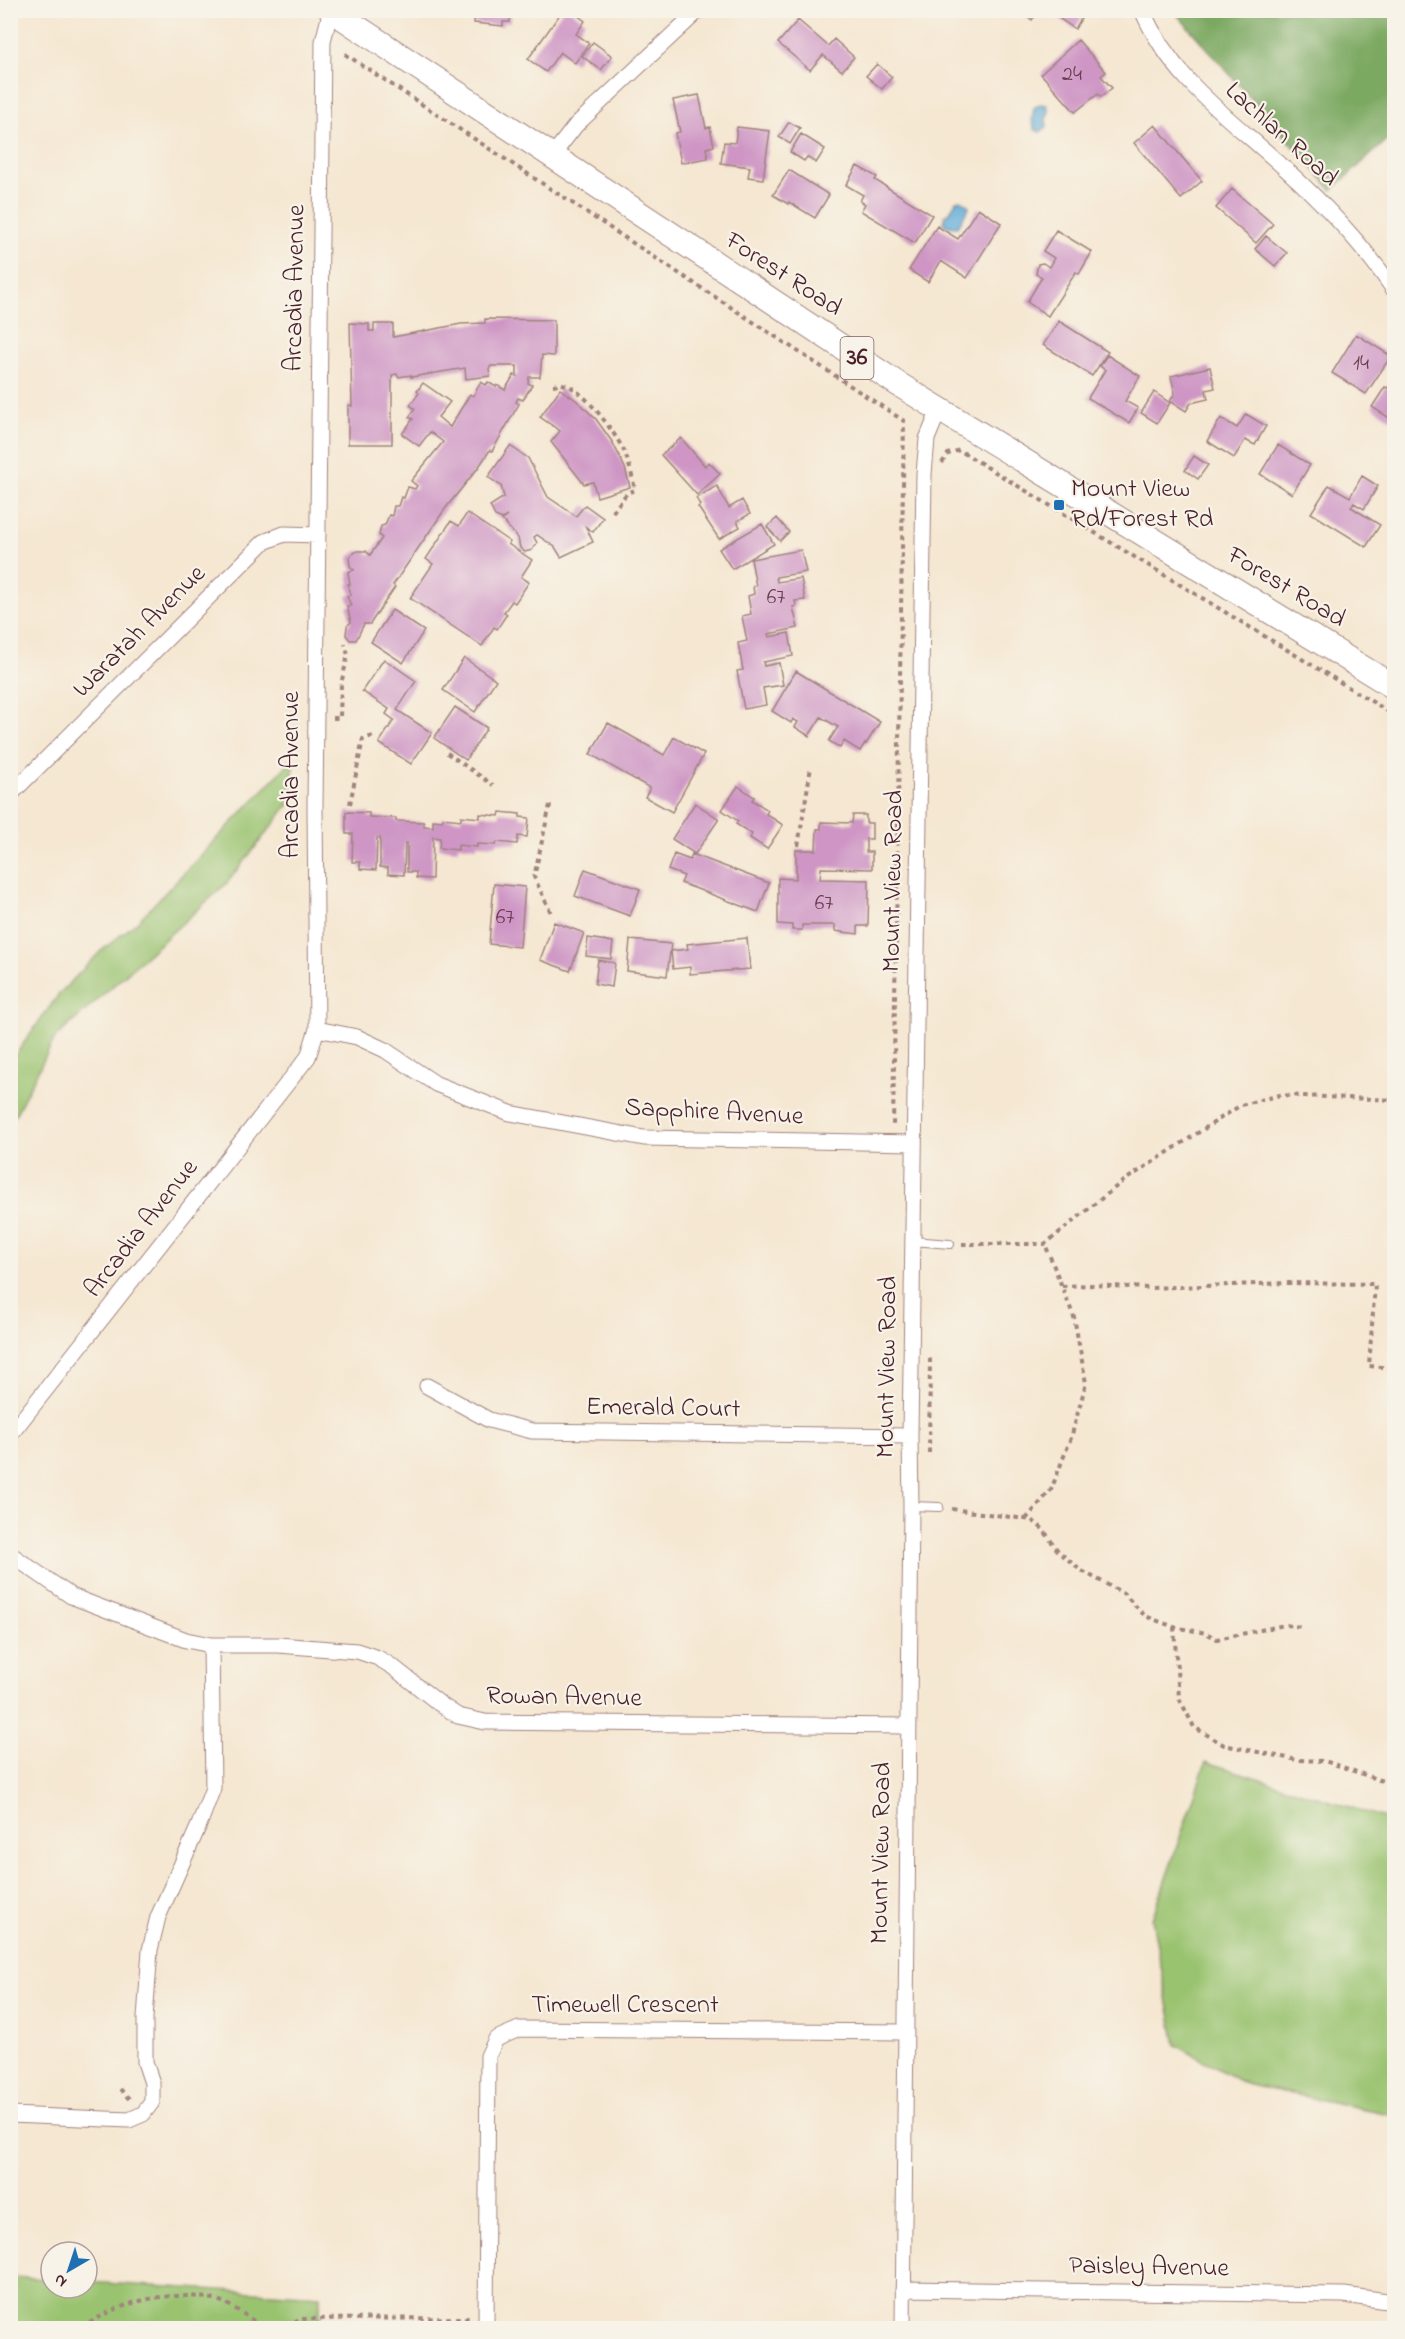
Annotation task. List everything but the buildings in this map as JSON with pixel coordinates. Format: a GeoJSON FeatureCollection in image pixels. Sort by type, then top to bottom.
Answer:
{"type":"FeatureCollection","features":[{"type":"Feature","properties":{"kind":"main road","name":"Forest Road"},"geometry":{"type":"LineString","coordinates":[[331,10],[939,410],[1395,687]]}},
{"type":"Feature","properties":{"kind":"street","name":"Arcadia Avenue"},"geometry":{"type":"LineString","coordinates":[[10,1435],[308,1057],[317,1029],[315,796],[323,41],[331,10]]}},
{"type":"Feature","properties":{"kind":"street"},"geometry":{"type":"LineString","coordinates":[[552,156],[576,125],[699,10]]}},
{"type":"Feature","properties":{"kind":"street","name":"Lachlan Road"},"geometry":{"type":"LineString","coordinates":[[1142,10],[1158,44],[1187,80],[1209,103],[1302,184],[1365,250],[1395,290]]}},
{"type":"Feature","properties":{"kind":"street","name":"Mount View Road"},"geometry":{"type":"LineString","coordinates":[[903,2328],[910,1436],[924,474],[927,439],[939,410]]}},
{"type":"Feature","properties":{"kind":"street","name":"Waratah Avenue"},"geometry":{"type":"LineString","coordinates":[[10,795],[264,542],[284,534],[318,535]]}},
{"type":"Feature","properties":{"kind":"street","name":"Sapphire Avenue"},"geometry":{"type":"LineString","coordinates":[[317,1029],[357,1036],[385,1050],[436,1084],[520,1115],[644,1138],[914,1143]]}},
{"type":"Feature","properties":{"kind":"street","name":"Emerald Court"},"geometry":{"type":"LineString","coordinates":[[427,1386],[489,1420],[532,1431],[910,1436]]}},
{"type":"Feature","properties":{"kind":"street","name":"Rowan Avenue"},"geometry":{"type":"LineString","coordinates":[[10,1554],[71,1596],[186,1641],[211,1645],[278,1645],[357,1651],[378,1658],[458,1716],[485,1722],[908,1726]]}},
{"type":"Feature","properties":{"kind":"street"},"geometry":{"type":"LineString","coordinates":[[10,2115],[129,2120],[143,2114],[152,2102],[152,2084],[145,2062],[145,2019],[150,1950],[158,1917],[213,1788],[211,1645]]}},
{"type":"Feature","properties":{"kind":"street","name":"Timewell Crescent"},"geometry":{"type":"LineString","coordinates":[[487,2327],[488,2056],[495,2039],[519,2028],[904,2032]]}},
{"type":"Feature","properties":{"kind":"street","name":"Paisley Avenue"},"geometry":{"type":"LineString","coordinates":[[903,2289],[1344,2295],[1395,2302]]}},
{"type":"Feature","properties":{"kind":"lane"},"geometry":{"type":"LineString","coordinates":[[913,1241],[950,1244]]}},
{"type":"Feature","properties":{"kind":"lane"},"geometry":{"type":"LineString","coordinates":[[911,1506],[939,1507]]}},
{"type":"Feature","properties":{"kind":"path"},"geometry":{"type":"LineString","coordinates":[[345,54],[904,421],[893,1126]]}},
{"type":"Feature","properties":{"kind":"path"},"geometry":{"type":"LineString","coordinates":[[553,385],[562,384],[574,389],[590,403],[622,447],[630,467],[635,490],[627,493],[612,513]]}},
{"type":"Feature","properties":{"kind":"path"},"geometry":{"type":"LineString","coordinates":[[940,467],[948,454],[959,450],[1395,715]]}},
{"type":"Feature","properties":{"kind":"path"},"geometry":{"type":"LineString","coordinates":[[333,717],[340,718],[341,684],[348,655],[345,644]]}},
{"type":"Feature","properties":{"kind":"path"},"geometry":{"type":"LineString","coordinates":[[350,804],[363,739],[377,735]]}},
{"type":"Feature","properties":{"kind":"path"},"geometry":{"type":"LineString","coordinates":[[447,753],[493,785]]}},
{"type":"Feature","properties":{"kind":"path"},"geometry":{"type":"LineString","coordinates":[[798,846],[811,767]]}},
{"type":"Feature","properties":{"kind":"path"},"geometry":{"type":"LineString","coordinates":[[550,805],[534,877],[552,915]]}},
{"type":"Feature","properties":{"kind":"path"},"geometry":{"type":"LineString","coordinates":[[950,1244],[1045,1244],[1122,1182],[1241,1105],[1280,1095],[1395,1100]]}},
{"type":"Feature","properties":{"kind":"path"},"geometry":{"type":"LineString","coordinates":[[1026,1519],[1051,1490],[1071,1438],[1086,1383],[1074,1317],[1045,1244]]}},
{"type":"Feature","properties":{"kind":"path"},"geometry":{"type":"LineString","coordinates":[[1062,1287],[1093,1285],[1149,1288],[1286,1283],[1375,1284],[1369,1366],[1395,1368]]}},
{"type":"Feature","properties":{"kind":"path"},"geometry":{"type":"LineString","coordinates":[[929,1461],[930,1357]]}},
{"type":"Feature","properties":{"kind":"path"},"geometry":{"type":"LineString","coordinates":[[939,1507],[1032,1520],[1043,1529],[1058,1551],[1080,1570],[1123,1593],[1145,1616],[1174,1627],[1206,1633],[1217,1638],[1285,1625],[1303,1627]]}},
{"type":"Feature","properties":{"kind":"path"},"geometry":{"type":"LineString","coordinates":[[1174,1627],[1179,1698],[1194,1727],[1224,1745],[1297,1760],[1324,1761],[1395,1785]]}},
{"type":"Feature","properties":{"kind":"path"},"geometry":{"type":"LineString","coordinates":[[82,2328],[126,2306],[151,2297],[187,2296],[215,2299],[239,2311],[264,2328]]}},
{"type":"Feature","properties":{"kind":"path"},"geometry":{"type":"LineString","coordinates":[[287,2328],[300,2319],[469,2318],[487,2327]]}},
{"type":"Feature","properties":{"kind":"green space"},"geometry":{"type":"Polygon","coordinates":[[[1174,11],[1394,11],[1394,134],[1332,190],[1174,11]]]}},
{"type":"Feature","properties":{"kind":"green space"},"geometry":{"type":"Polygon","coordinates":[[[293,759],[293,799],[227,883],[55,1038],[11,1123],[11,1061],[59,994],[101,951],[137,922],[293,759]]]}},
{"type":"Feature","properties":{"kind":"green space"},"geometry":{"type":"Polygon","coordinates":[[[1206,1762],[1394,1821],[1394,2115],[1245,2084],[1176,2045],[1152,1919],[1206,1762]]]}},
{"type":"Feature","properties":{"kind":"green space"},"geometry":{"type":"Polygon","coordinates":[[[10,2277],[39,2278],[39,2300],[99,2300],[99,2283],[320,2296],[320,2328],[11,2328],[10,2277]]]}},
{"type":"Feature","properties":{"kind":"water"},"geometry":{"type":"Polygon","coordinates":[[[1040,104],[1047,105],[1049,111],[1046,119],[1047,127],[1040,132],[1035,130],[1032,120],[1034,108],[1040,104]]]}},
{"type":"Feature","properties":{"kind":"water"},"geometry":{"type":"Polygon","coordinates":[[[961,200],[969,208],[957,227],[946,226],[945,216],[956,201],[961,200]]]}},
{"type":"Feature","properties":{"kind":"place","name":"Mount View Rd/Forest Rd"},"geometry":{"type":"Point","coordinates":[1059,505]}}]}
